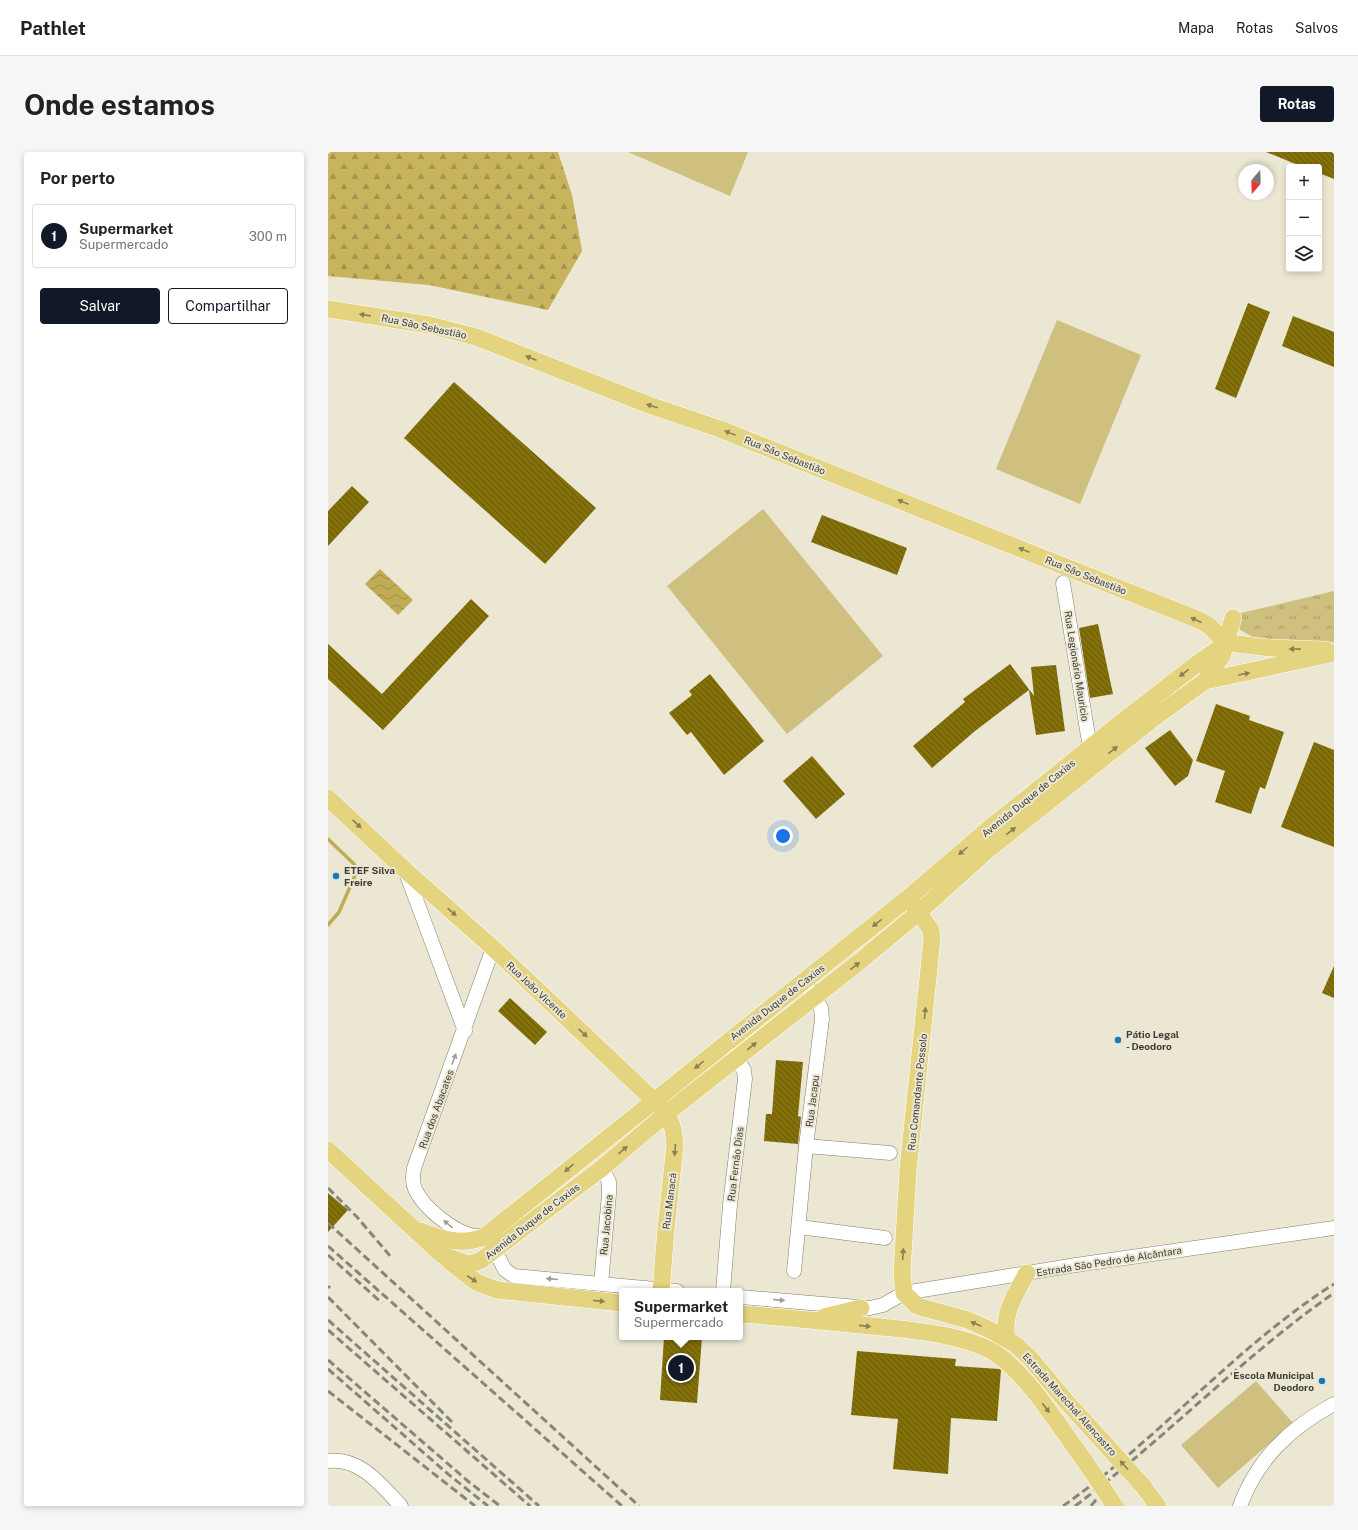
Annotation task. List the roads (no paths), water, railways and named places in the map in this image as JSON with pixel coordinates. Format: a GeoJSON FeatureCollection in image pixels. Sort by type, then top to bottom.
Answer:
{"type":"FeatureCollection","features":[{"type":"Feature","properties":{"kind":"main road","name":"Rua São Sebastião"},"geometry":{"type":"LineString","coordinates":[[328,309],[429,325],[476,337],[649,405],[720,429],[1106,582],[1199,620],[1208,625],[1227,643]]}},
{"type":"Feature","properties":{"kind":"main road"},"geometry":{"type":"LineString","coordinates":[[1205,681],[1218,665],[1227,643],[1233,618]]}},
{"type":"Feature","properties":{"kind":"main road","name":"Avenida Duque de Caxias"},"geometry":{"type":"LineString","coordinates":[[410,1227],[439,1238],[458,1242],[475,1240],[484,1237],[908,898],[985,832],[1090,748],[1198,663],[1227,643],[1272,648],[1334,652]]}},
{"type":"Feature","properties":{"kind":"main road","name":"Avenida Duque de Caxias"},"geometry":{"type":"LineString","coordinates":[[410,1227],[442,1255],[468,1264],[480,1261],[602,1168],[667,1113],[919,912],[990,848],[1150,721],[1205,681],[1334,652]]}},
{"type":"Feature","properties":{"kind":"main road","name":"Rua João Vicente"},"geometry":{"type":"LineString","coordinates":[[328,798],[405,870],[493,948],[667,1113]]}},
{"type":"Feature","properties":{"kind":"main road","name":"Rua Comandante Possolo"},"geometry":{"type":"LineString","coordinates":[[904,1293],[902,1278],[908,1170],[932,939],[930,930],[908,898]]}},
{"type":"Feature","properties":{"kind":"main road","name":"Rua Manacá"},"geometry":{"type":"LineString","coordinates":[[661,1288],[675,1145],[673,1128],[667,1113]]}},
{"type":"Feature","properties":{"kind":"main road"},"geometry":{"type":"LineString","coordinates":[[328,1150],[410,1227]]}},
{"type":"Feature","properties":{"kind":"main road"},"geometry":{"type":"LineString","coordinates":[[442,1255],[471,1279],[497,1290],[619,1303]]}},
{"type":"Feature","properties":{"kind":"main road"},"geometry":{"type":"LineString","coordinates":[[1007,1339],[1005,1329],[1008,1312],[1027,1273]]}},
{"type":"Feature","properties":{"kind":"main road","name":"Estrada Marechal Alencastro"},"geometry":{"type":"LineString","coordinates":[[904,1293],[917,1306],[968,1320],[1007,1339],[1030,1358],[1065,1400],[1143,1486],[1158,1506]]}},
{"type":"Feature","properties":{"kind":"main road"},"geometry":{"type":"LineString","coordinates":[[812,1320],[861,1308]]}},
{"type":"Feature","properties":{"kind":"main road","name":"Estrada Marechal Alencastro"},"geometry":{"type":"LineString","coordinates":[[743,1314],[917,1331],[955,1339],[990,1350],[1010,1365],[1022,1377],[1084,1460],[1114,1506]]}},
{"type":"Feature","properties":{"kind":"street","name":"Rua Legionário Maurício"},"geometry":{"type":"LineString","coordinates":[[1064,583],[1090,748]]}},
{"type":"Feature","properties":{"kind":"street","name":"Rua João Vicente"},"geometry":{"type":"LineString","coordinates":[[405,870],[465,1031]]}},
{"type":"Feature","properties":{"kind":"street","name":"Rua dos Abacates"},"geometry":{"type":"LineString","coordinates":[[484,1237],[462,1233],[451,1226],[423,1201],[413,1183],[414,1168],[465,1031],[493,948]]}},
{"type":"Feature","properties":{"kind":"street","name":"Rua Jacapu"},"geometry":{"type":"LineString","coordinates":[[794,1271],[806,1146],[822,1019],[821,1008],[815,996],[803,981]]}},
{"type":"Feature","properties":{"kind":"street","name":"Rua Fernão Dias"},"geometry":{"type":"LineString","coordinates":[[723,1288],[730,1205],[745,1079],[744,1070],[724,1044]]}},
{"type":"Feature","properties":{"kind":"street"},"geometry":{"type":"LineString","coordinates":[[806,1146],[890,1153]]}},
{"type":"Feature","properties":{"kind":"street","name":"Rua Jacobina"},"geometry":{"type":"LineString","coordinates":[[601,1284],[609,1187],[607,1176],[602,1168]]}},
{"type":"Feature","properties":{"kind":"street"},"geometry":{"type":"LineString","coordinates":[[799,1228],[885,1238]]}},
{"type":"Feature","properties":{"kind":"street","name":"Estrada São Pedro de Alcântara"},"geometry":{"type":"LineString","coordinates":[[904,1293],[1027,1273],[1334,1228]]}},
{"type":"Feature","properties":{"kind":"street"},"geometry":{"type":"LineString","coordinates":[[495,1251],[505,1270],[514,1276],[641,1288]]}},
{"type":"Feature","properties":{"kind":"street"},"geometry":{"type":"LineString","coordinates":[[743,1297],[870,1308],[883,1305],[904,1293]]}},
{"type":"Feature","properties":{"kind":"street"},"geometry":{"type":"LineString","coordinates":[[1240,1506],[1261,1466],[1278,1444],[1309,1418],[1334,1404]]}},
{"type":"Feature","properties":{"kind":"street"},"geometry":{"type":"LineString","coordinates":[[328,1461],[338,1460],[350,1463],[363,1469],[401,1506]]}},
{"type":"Feature","properties":{"kind":"water"},"geometry":{"type":"Polygon","coordinates":[[[380,569],[413,600],[398,615],[365,584],[380,569]]]}},
{"type":"Feature","properties":{"kind":"waterway"},"geometry":{"type":"LineString","coordinates":[[328,839],[354,864],[357,871],[339,912],[328,925]]}},
{"type":"Feature","properties":{"kind":"railway"},"geometry":{"type":"LineString","coordinates":[[328,1188],[357,1217],[391,1257]]}},
{"type":"Feature","properties":{"kind":"railway"},"geometry":{"type":"LineString","coordinates":[[328,1223],[639,1506]]}},
{"type":"Feature","properties":{"kind":"railway"},"geometry":{"type":"LineString","coordinates":[[328,1246],[622,1506]]}},
{"type":"Feature","properties":{"kind":"railway"},"geometry":{"type":"LineString","coordinates":[[328,1255],[382,1303]]}},
{"type":"Feature","properties":{"kind":"railway"},"geometry":{"type":"LineString","coordinates":[[1063,1506],[1132,1452],[1263,1336],[1334,1284]]}},
{"type":"Feature","properties":{"kind":"railway"},"geometry":{"type":"LineString","coordinates":[[1075,1506],[1108,1480],[1267,1344],[1334,1293]]}},
{"type":"Feature","properties":{"kind":"railway"},"geometry":{"type":"LineString","coordinates":[[328,1297],[453,1423]]}},
{"type":"Feature","properties":{"kind":"railway"},"geometry":{"type":"LineString","coordinates":[[328,1320],[539,1506]]}},
{"type":"Feature","properties":{"kind":"railway"},"geometry":{"type":"LineString","coordinates":[[328,1330],[530,1506]]}},
{"type":"Feature","properties":{"kind":"railway"},"geometry":{"type":"LineString","coordinates":[[328,1360],[469,1482],[500,1506]]}},
{"type":"Feature","properties":{"kind":"railway"},"geometry":{"type":"LineString","coordinates":[[328,1369],[448,1474],[488,1506]]}},
{"type":"Feature","properties":{"kind":"railway"},"geometry":{"type":"LineString","coordinates":[[328,1391],[475,1506]]}},
{"type":"Feature","properties":{"kind":"railway"},"geometry":{"type":"LineString","coordinates":[[1091,1506],[1107,1486]]}},
{"type":"Feature","properties":{"kind":"place","name":"ETEF Silva Freire"},"geometry":{"type":"Point","coordinates":[336,876]}},
{"type":"Feature","properties":{"kind":"place","name":"Pátio Legal - Deodoro"},"geometry":{"type":"Point","coordinates":[1118,1040]}},
{"type":"Feature","properties":{"kind":"place","name":"Supermarket"},"geometry":{"type":"Point","coordinates":[681,1368]}},
{"type":"Feature","properties":{"kind":"place","name":"Escola Municipal Deodoro"},"geometry":{"type":"Point","coordinates":[1322,1381]}}]}
